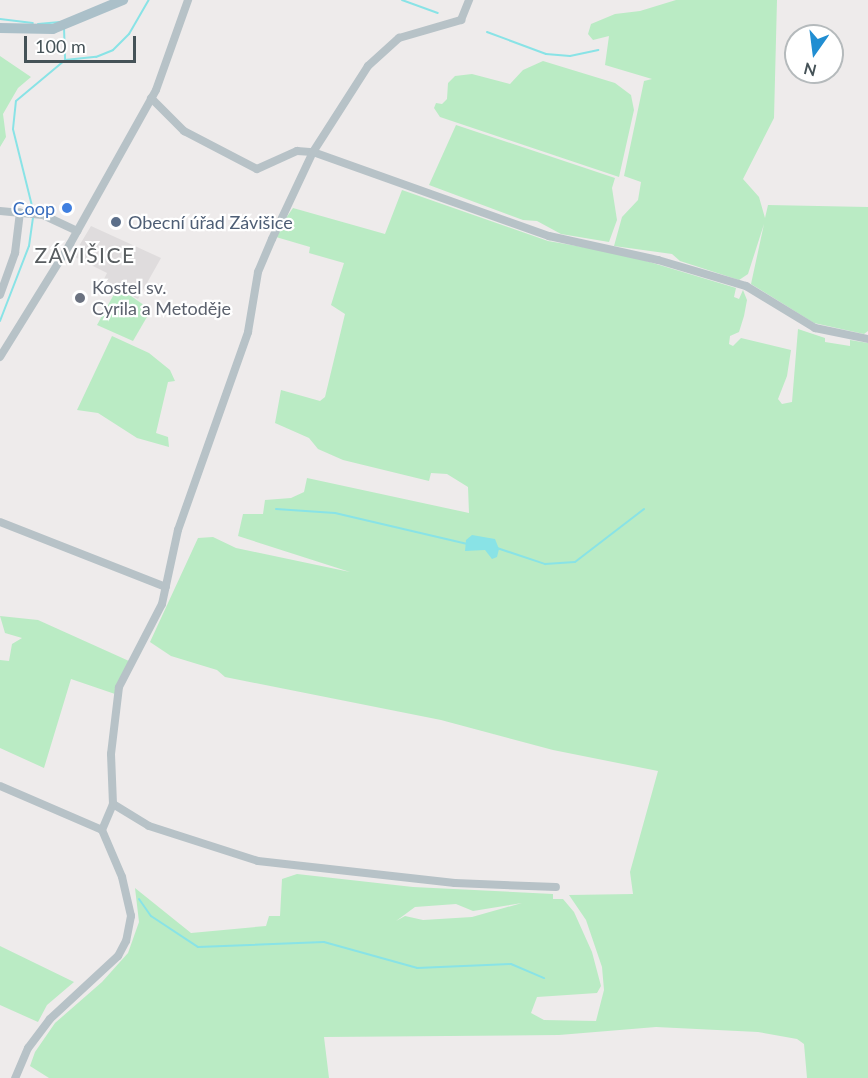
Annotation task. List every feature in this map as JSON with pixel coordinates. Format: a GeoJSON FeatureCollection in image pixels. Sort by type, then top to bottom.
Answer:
{"type":"FeatureCollection","features":[{"type":"Feature","properties":{"kind":"main road"},"geometry":{"type":"LineString","coordinates":[[0,28],[34,31],[63,25],[123,0]]}},
{"type":"Feature","properties":{"kind":"street"},"geometry":{"type":"LineString","coordinates":[[0,357],[78,231],[151,98],[170,58],[188,0]]}},
{"type":"Feature","properties":{"kind":"street"},"geometry":{"type":"LineString","coordinates":[[15,1078],[28,1048],[50,1019],[114,961],[126,941],[130,905],[102,830],[113,804],[111,754],[117,694],[154,625],[166,587],[178,530],[248,332],[258,272],[314,152],[368,66],[399,38],[461,20],[470,0]]}},
{"type":"Feature","properties":{"kind":"street"},"geometry":{"type":"LineString","coordinates":[[151,98],[184,131],[257,169],[297,151],[314,152],[549,236],[658,260],[746,286],[815,328],[868,339]]}},
{"type":"Feature","properties":{"kind":"street"},"geometry":{"type":"LineString","coordinates":[[0,211],[43,215],[78,231]]}},
{"type":"Feature","properties":{"kind":"street"},"geometry":{"type":"LineString","coordinates":[[0,295],[15,253],[23,212]]}},
{"type":"Feature","properties":{"kind":"street"},"geometry":{"type":"LineString","coordinates":[[0,522],[166,587]]}},
{"type":"Feature","properties":{"kind":"street"},"geometry":{"type":"LineString","coordinates":[[0,786],[102,830]]}},
{"type":"Feature","properties":{"kind":"street"},"geometry":{"type":"LineString","coordinates":[[113,804],[149,826],[258,861],[455,883],[556,887]]}},
{"type":"Feature","properties":{"kind":"shaded area"},"geometry":{"type":"Polygon","coordinates":[[[91,226],[161,258],[138,299],[104,279],[107,273],[73,256],[91,226]]]}},
{"type":"Feature","properties":{"kind":"green space"},"geometry":{"type":"Polygon","coordinates":[[[676,0],[777,0],[774,118],[743,179],[759,197],[765,218],[768,205],[868,207],[868,331],[864,334],[814,323],[751,284],[764,224],[748,274],[739,280],[680,261],[672,254],[614,246],[622,217],[638,200],[641,182],[624,176],[644,81],[652,79],[605,65],[609,36],[593,40],[588,34],[591,24],[615,14],[640,11],[676,0]]]}},
{"type":"Feature","properties":{"kind":"green space"},"geometry":{"type":"Polygon","coordinates":[[[0,56],[31,77],[18,88],[3,114],[6,137],[0,147],[0,56]]]}},
{"type":"Feature","properties":{"kind":"green space"},"geometry":{"type":"Polygon","coordinates":[[[543,61],[615,83],[631,95],[634,110],[619,177],[440,117],[434,108],[436,103],[442,104],[447,99],[448,83],[455,76],[472,74],[510,84],[523,70],[543,61]]]}},
{"type":"Feature","properties":{"kind":"green space"},"geometry":{"type":"Polygon","coordinates":[[[456,125],[615,178],[612,188],[617,220],[609,242],[561,234],[537,221],[523,220],[429,185],[456,125]]]}},
{"type":"Feature","properties":{"kind":"green space"},"geometry":{"type":"Polygon","coordinates":[[[402,190],[548,241],[623,254],[736,288],[734,297],[739,299],[743,290],[747,300],[744,316],[739,332],[730,336],[729,344],[733,346],[741,338],[791,350],[787,376],[778,399],[782,404],[792,402],[798,329],[825,338],[825,342],[850,346],[850,340],[868,343],[868,1078],[807,1078],[804,1044],[797,1039],[758,1032],[656,1027],[559,1035],[324,1037],[329,1078],[49,1078],[30,1066],[35,1052],[55,1023],[102,982],[128,953],[139,922],[135,888],[191,933],[266,926],[269,916],[280,916],[282,879],[297,874],[413,887],[553,894],[553,899],[563,899],[574,912],[592,952],[601,986],[597,993],[537,997],[531,1013],[544,1020],[596,1021],[604,990],[602,967],[586,920],[569,895],[633,894],[630,872],[658,771],[553,750],[441,720],[225,677],[217,670],[171,656],[150,642],[198,538],[213,537],[236,548],[350,572],[238,536],[243,514],[263,514],[265,500],[291,498],[304,492],[307,478],[469,513],[468,487],[447,474],[431,473],[429,481],[343,460],[318,449],[309,438],[275,423],[281,390],[320,401],[325,397],[345,314],[331,305],[344,263],[309,253],[310,247],[276,237],[286,218],[293,208],[385,234],[402,190]],[[522,903],[473,911],[456,904],[415,907],[396,921],[405,916],[423,920],[472,917],[522,903]]]}},
{"type":"Feature","properties":{"kind":"green space"},"geometry":{"type":"Polygon","coordinates":[[[118,287],[151,310],[133,341],[97,325],[118,287]]]}},
{"type":"Feature","properties":{"kind":"green space"},"geometry":{"type":"Polygon","coordinates":[[[112,336],[149,353],[170,370],[175,381],[168,382],[156,433],[168,437],[169,447],[137,438],[98,413],[77,410],[112,336]]]}},
{"type":"Feature","properties":{"kind":"green space"},"geometry":{"type":"Polygon","coordinates":[[[0,616],[38,620],[129,661],[115,694],[71,679],[44,768],[0,748],[0,660],[9,661],[12,644],[22,638],[5,633],[0,616]]]}},
{"type":"Feature","properties":{"kind":"green space"},"geometry":{"type":"Polygon","coordinates":[[[0,946],[74,982],[47,1005],[38,1022],[0,1005],[0,946]]]}},
{"type":"Feature","properties":{"kind":"water"},"geometry":{"type":"Polygon","coordinates":[[[472,535],[495,539],[499,549],[497,557],[492,559],[485,550],[465,551],[466,540],[472,535]]]}},
{"type":"Feature","properties":{"kind":"waterway"},"geometry":{"type":"LineString","coordinates":[[33,210],[13,129],[16,101],[65,60],[96,57],[113,50],[129,34],[149,0]]}},
{"type":"Feature","properties":{"kind":"waterway"},"geometry":{"type":"LineString","coordinates":[[402,0],[438,13]]}},
{"type":"Feature","properties":{"kind":"waterway"},"geometry":{"type":"LineString","coordinates":[[0,19],[33,23]]}},
{"type":"Feature","properties":{"kind":"waterway"},"geometry":{"type":"LineString","coordinates":[[38,24],[63,22]]}},
{"type":"Feature","properties":{"kind":"waterway"},"geometry":{"type":"LineString","coordinates":[[64,28],[65,60]]}},
{"type":"Feature","properties":{"kind":"waterway"},"geometry":{"type":"LineString","coordinates":[[487,32],[546,54],[570,56],[598,50]]}},
{"type":"Feature","properties":{"kind":"waterway"},"geometry":{"type":"LineString","coordinates":[[0,321],[29,246],[33,216]]}},
{"type":"Feature","properties":{"kind":"waterway"},"geometry":{"type":"LineString","coordinates":[[276,509],[335,513],[467,544]]}},
{"type":"Feature","properties":{"kind":"waterway"},"geometry":{"type":"LineString","coordinates":[[497,548],[545,564],[575,562],[644,509]]}},
{"type":"Feature","properties":{"kind":"waterway"},"geometry":{"type":"LineString","coordinates":[[139,899],[151,916],[198,947],[324,942],[417,968],[511,964],[544,978]]}},
{"type":"Feature","properties":{"kind":"place","name":"Coop"},"geometry":{"type":"Point","coordinates":[67,208]}},
{"type":"Feature","properties":{"kind":"place","name":"Obecní úřad Závišice"},"geometry":{"type":"Point","coordinates":[116,222]}},
{"type":"Feature","properties":{"kind":"place","name":"Kostel sv. Cyrila a Metoděje"},"geometry":{"type":"Point","coordinates":[80,298]}},
{"type":"Feature","properties":{"kind":"district","name":"ZÁVIŠICE"},"geometry":{"type":"Point","coordinates":[85,255]}}]}
